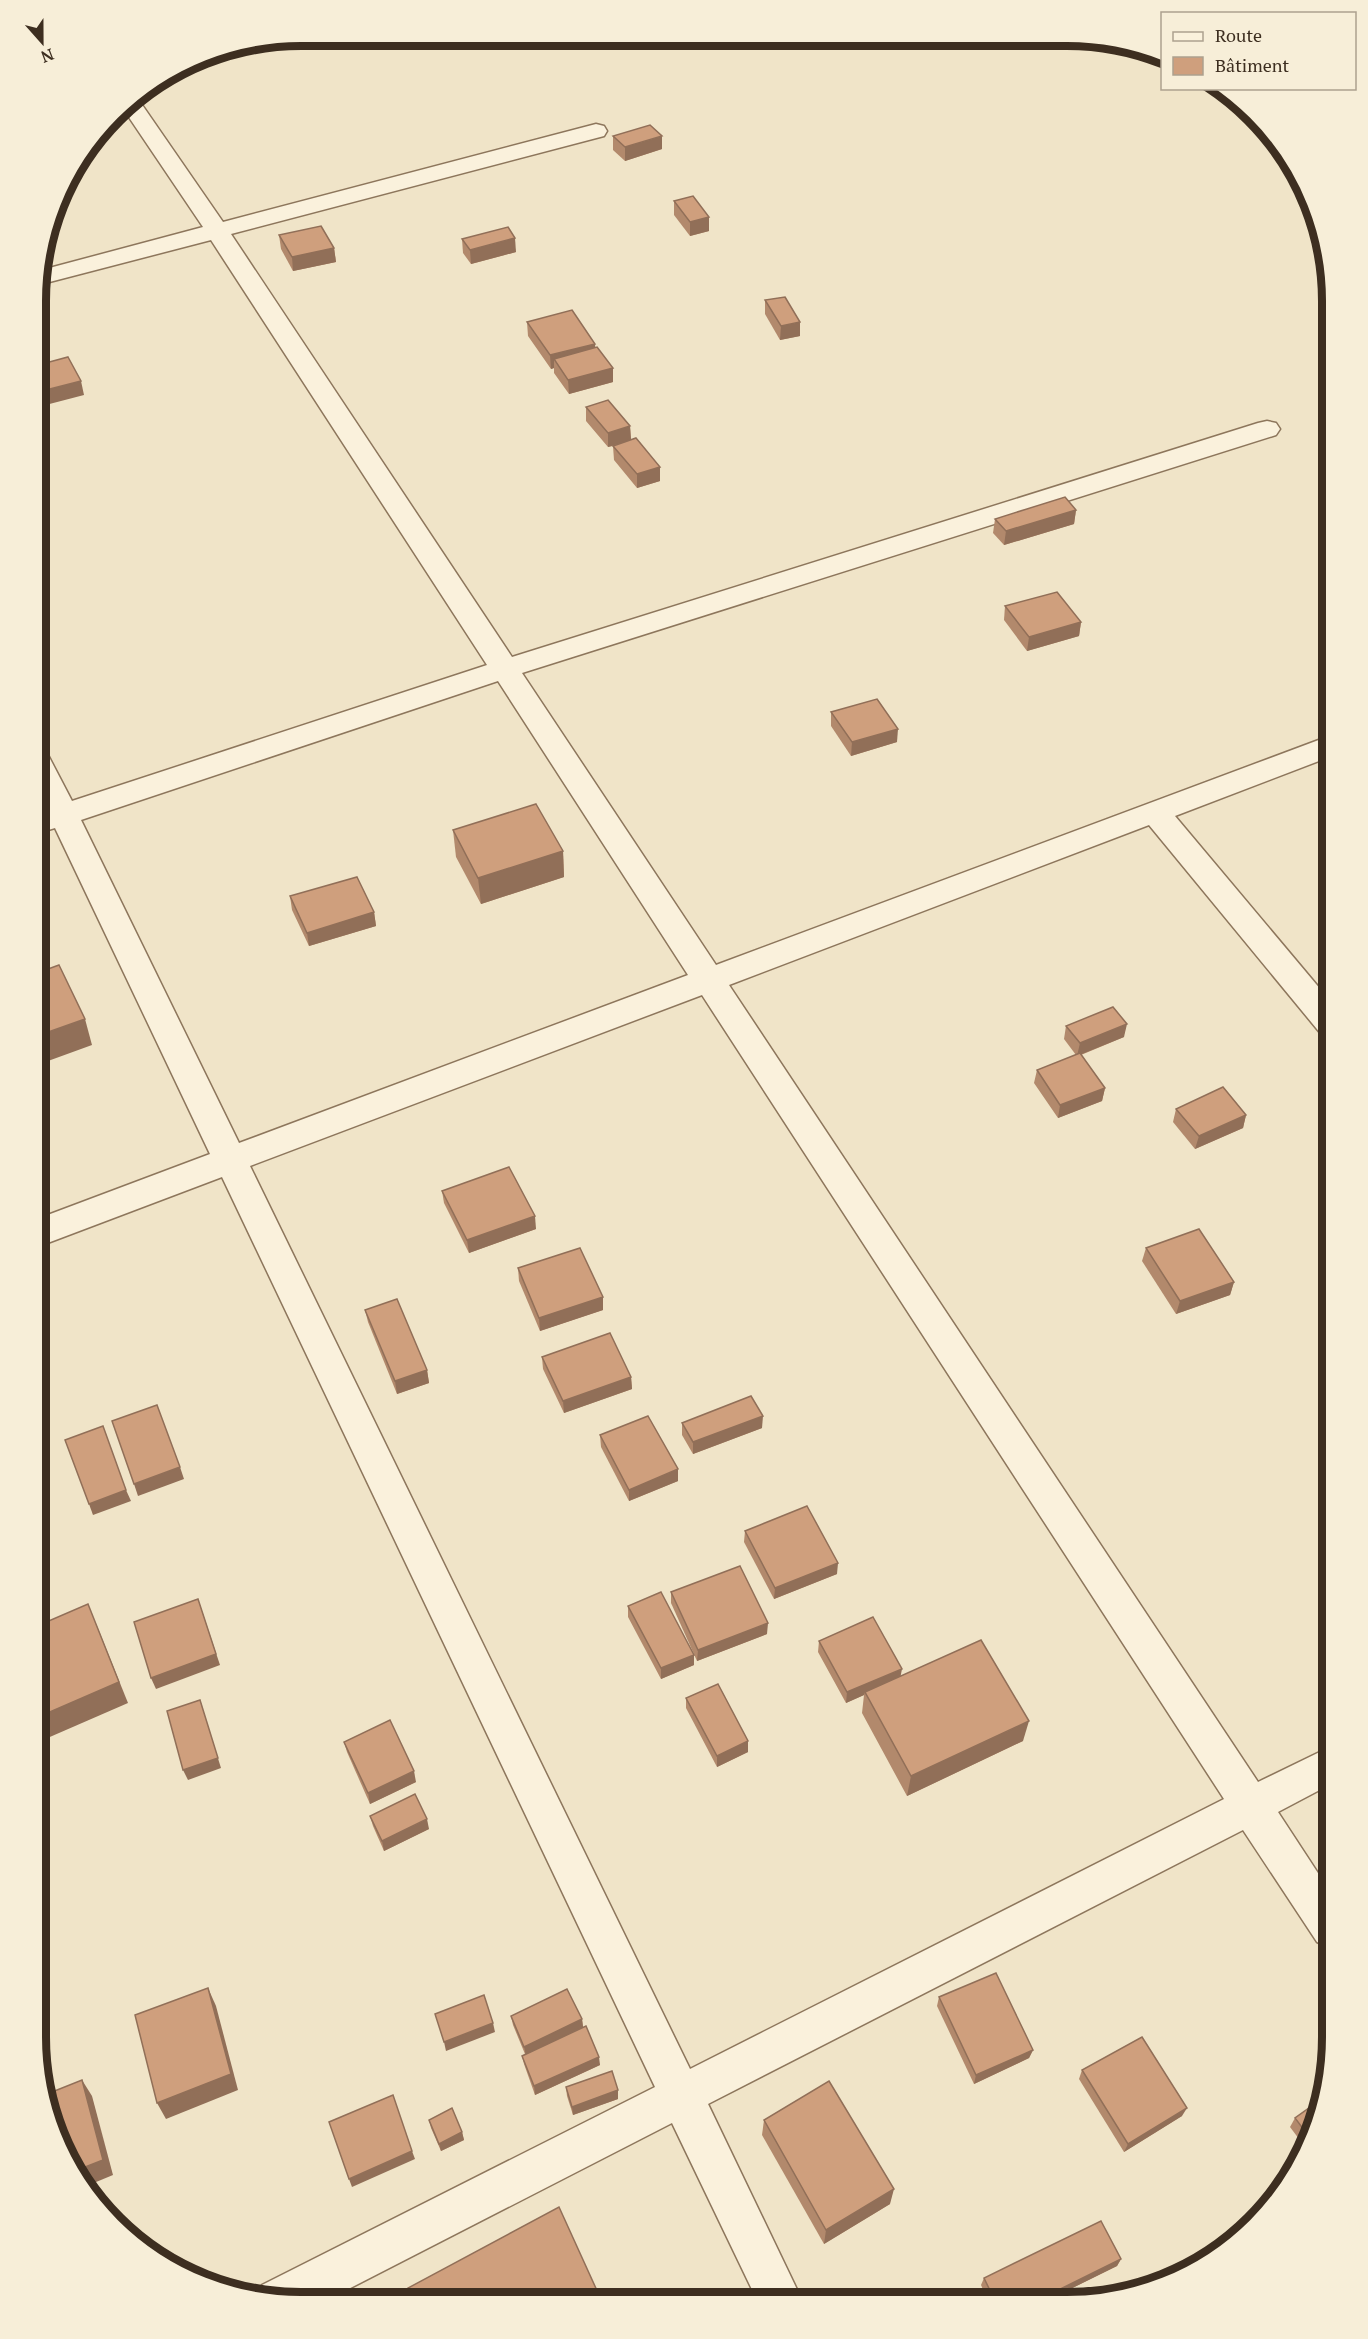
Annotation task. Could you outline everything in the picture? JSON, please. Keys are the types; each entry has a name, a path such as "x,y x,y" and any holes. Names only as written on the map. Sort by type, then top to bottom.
{"street":[{"path":"134,109 217,231 1322,1914"},
{"path":"48,275 596,130"},
{"path":"50,819 505,669 1267,429"},
{"path":"46,1230 1322,749"},
{"path":"46,800 50,819 230,1161 776,2292"},
{"path":"1155,812 1322,1013"},
{"path":"296,2292 1322,1769"}],"building":[{"path":"650,125 662,136 625,147 613,136"},
{"path":"693,196 709,217 690,222 674,201"},
{"path":"321,226 334,248 292,257 279,235"},
{"path":"508,227 515,238 470,250 462,239"},
{"path":"785,297 800,322 781,326 765,300"},
{"path":"572,310 595,344 550,355 527,322"},
{"path":"597,347 613,368 568,380 554,359"},
{"path":"68,357 81,381 46,390 46,363"},
{"path":"608,400 630,426 608,433 586,407"},
{"path":"636,438 660,467 637,474 613,446"},
{"path":"1065,497 1076,510 1006,531 995,519"},
{"path":"1057,592 1081,622 1029,637 1005,606"},
{"path":"877,699 898,729 852,742 831,712"},
{"path":"536,804 563,851 478,878 453,830"},
{"path":"357,877 374,912 307,933 290,896"},
{"path":"59,965 85,1019 46,1033 46,970"},
{"path":"1113,1007 1127,1024 1080,1043 1066,1026"},
{"path":"1080,1053 1105,1088 1060,1105 1037,1070"},
{"path":"1223,1087 1246,1115 1199,1136 1176,1109"},
{"path":"509,1167 535,1216 467,1240 442,1191"},
{"path":"1199,1229 1234,1282 1180,1301 1146,1248"},
{"path":"580,1248 603,1297 539,1318 518,1268"},
{"path":"397,1299 427,1370 395,1381 365,1310"},
{"path":"610,1333 631,1377 563,1401 542,1357"},
{"path":"751,1396 763,1416 693,1442 682,1423"},
{"path":"157,1405 180,1467 134,1484 112,1421"},
{"path":"648,1416 678,1469 629,1490 600,1435"},
{"path":"103,1426 126,1490 89,1504 65,1440"},
{"path":"807,1506 838,1563 775,1588 745,1531"},
{"path":"740,1566 768,1623 698,1650 671,1592"},
{"path":"661,1592 694,1655 661,1668 628,1606"},
{"path":"198,1599 216,1654 151,1678 134,1622"},
{"path":"88,1604 119,1682 46,1714 46,1622"},
{"path":"873,1617 902,1669 847,1692 819,1641"},
{"path":"981,1640 1029,1721 911,1776 865,1692"},
{"path":"718,1684 748,1741 717,1756 686,1698"},
{"path":"200,1700 218,1758 183,1770 167,1711"},
{"path":"390,1720 414,1771 368,1793 344,1742"},
{"path":"415,1794 427,1819 382,1841 370,1816"},
{"path":"996,1973 1033,2050 976,2075 939,1997"},
{"path":"208,1988 231,2074 157,2103 135,2015"},
{"path":"567,1989 582,2019 524,2047 511,2016"},
{"path":"484,1995 493,2023 444,2042 435,2014"},
{"path":"586,2026 599,2057 534,2086 522,2056"},
{"path":"1142,2037 1187,2108 1128,2144 1082,2070"},
{"path":"612,2071 618,2090 572,2107 566,2087"},
{"path":"82,2080 103,2160 83,2168 66,2135 52,2092"},
{"path":"829,2081 894,2189 826,2230 764,2120"},
{"path":"393,2095 412,2151 349,2179 329,2122"},
{"path":"1312,2106 1304,2130 1295,2118"},
{"path":"452,2108 462,2132 439,2144 429,2120"},
{"path":"559,2207 598,2292 410,2292 408,2288"},
{"path":"1101,2221 1121,2259 1054,2292 991,2292 984,2278"}]}
